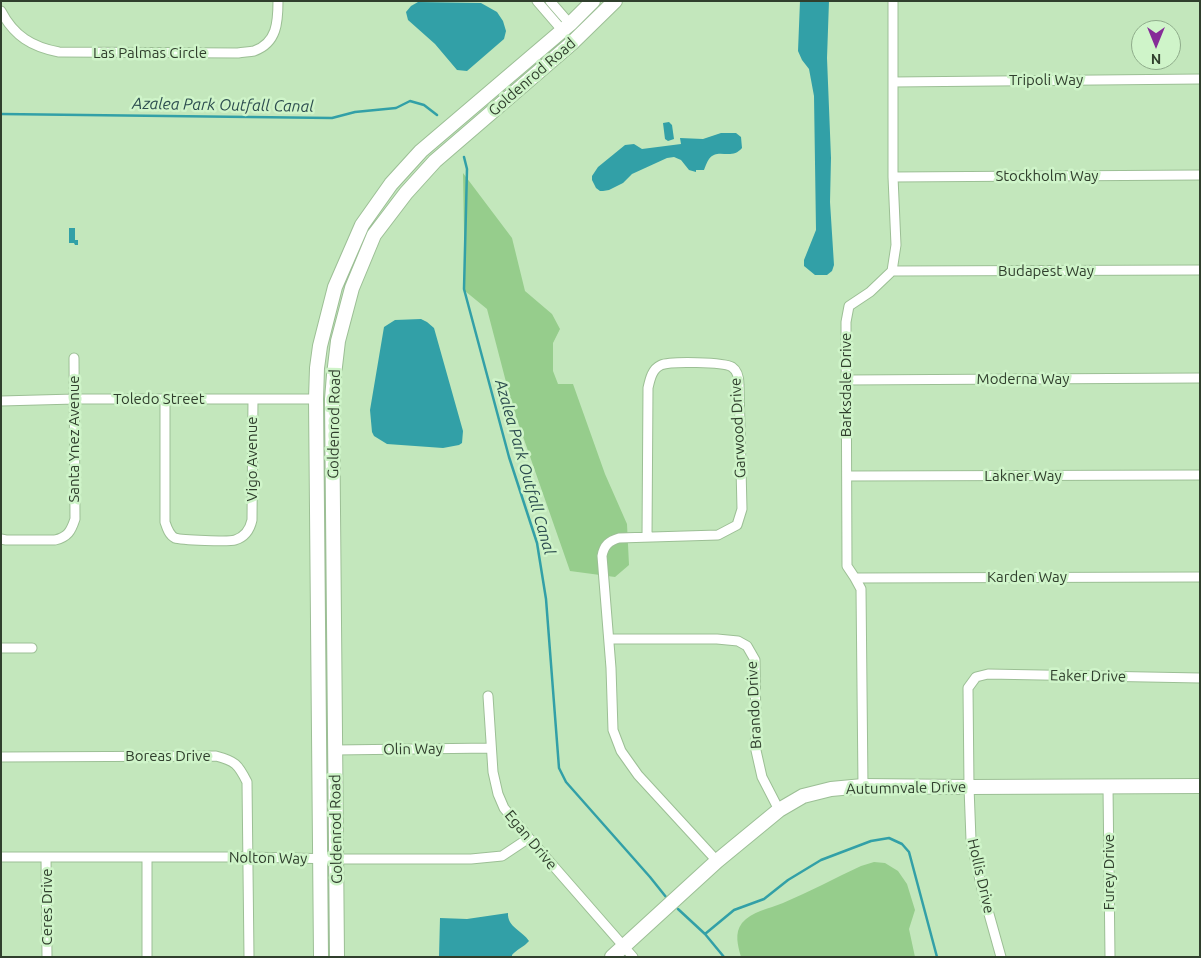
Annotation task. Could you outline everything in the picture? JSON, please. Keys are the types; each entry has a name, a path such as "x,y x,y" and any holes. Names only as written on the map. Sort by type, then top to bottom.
{"main road":[{"name":"Goldenrod Road","path":"321,957 316,399 320,346 335,287 362,225 391,184 420,151 594,1"},
{"path":"572,44 594,1"},
{"name":"Goldenrod Road","path":"337,957 332,409 338,341 352,288 374,235 406,193 436,161 544,66 572,44 615,1"},
{"path":"544,66 548,57 564,42 566,27"},
{"path":"368,249 364,244 367,232 374,220 379,201"},
{"path":"317,569 323,578 324,608 334,622"},
{"name":"Autumnvale Drive","path":"612,957 629,952 717,861 779,810 804,796 831,789 863,786 1200,786"}],"street":[{"name":"Las Palmas Circle","path":"1,11 4,24 15,32 32,44 59,52 238,53 254,51 269,42 277,28 278,1"},
{"path":"538,1 566,27"},
{"path":"550,1 566,27"},
{"path":"892,272 896,245 893,177 893,1"},
{"name":"Tripoli Way","path":"893,82 1200,79"},
{"name":"Stockholm Way","path":"893,177 1200,175"},
{"name":"Budapest Way","path":"892,272 1200,270"},
{"name":"Barksdale Drive","path":"863,786 861,589 847,566 846,322 849,306 870,292 892,272"},
{"name":"Santa Ynez Avenue","path":"1,539 55,540 63,538 71,531 75,519 74,358"},
{"name":"Garwood Drive","path":"647,536 648,388 651,375 660,366 670,362 720,364 732,368 738,375 739,385 742,509 737,525 718,535 619,538 607,544 602,556 609,639 613,730 621,750 638,775 717,861"},
{"name":"Moderna Way","path":"846,380 1200,378"},
{"name":"Toledo Street","path":"1,401 75,399 316,399"},
{"name":"Vigo Avenue","path":"165,399 165,522 169,533 175,538 184,540 234,540 250,529 252,520 253,399"},
{"name":"Lakner Way","path":"846,476 1200,475"},
{"name":"Karden Way","path":"855,578 1200,577"},
{"name":"Brando Drive","path":"609,639 738,640 747,646 754,660 755,746 762,776 779,810"},
{"path":"1,648 32,648"},
{"name":"Eaker Drive","path":"976,677 988,674 1200,678"},
{"name":"Hollis Drive","path":"976,677 968,688 971,840 982,889 1001,957"},
{"name":"Egan Drive","path":"488,696 493,772 498,794 504,808 528,838 629,952"},
{"name":"Olin Way","path":"335,750 491,748"},
{"name":"Boreas Drive","path":"1,757 216,756 230,760 240,768 247,782 248,957"},
{"name":"Furey Drive","path":"1108,787 1110,957"},
{"name":"Nolton Way","path":"1,857 470,859 502,856 528,838"},
{"name":"Ceres Drive","path":"46,857 47,957"},
{"path":"147,857 147,957"}],"green space":[{"path":"463,173 512,238 525,291 552,314 560,329 553,343 553,371 558,384 573,384 605,474 627,524 629,565 615,577 570,571 512,405 487,309 465,291"},
{"path":"874,862 885,863 898,871 907,884 915,910 909,929 915,957 741,957 737,940 738,931 746,919 793,899 861,866"}],"water":[{"path":"800,1 829,1 827,58 831,158 830,202 834,265 832,271 827,275 815,275 804,266 804,260 816,230 814,96 809,69 798,51"},
{"path":"418,2 481,3 497,12 503,21 506,31 504,39 467,71 457,70 435,44 408,20 406,12"},
{"path":"669,122 672,125 674,139 668,141 665,139 663,123"},
{"path":"721,133 736,133 741,137 742,148 733,154 716,154 708,160 704,170 696,170 696,172 689,170 681,160 674,157 667,158 632,174 623,183 609,190 600,191 592,180 592,176 598,167 625,145 634,144 642,149 681,144 680,138 703,139"},
{"path":"69,228 75,228 75,240 78,240 78,245 69,243"},
{"path":"421,319 434,328 463,431 462,443 459,445 443,448 387,444 374,436 372,432 370,410 384,327 395,320"},
{"path":"508,913 510,922 529,941 514,953 512,957 439,957 440,918 467,919"}],"waterway":[{"name":"Azalea Park Outfall Canal","path":"1,114 332,118 355,112 396,108 410,101 424,105 437,115"},
{"name":"Azalea Park Outfall Canal","path":"464,157 467,169 464,289 509,457 537,543 546,599 559,768 566,782 666,897"},
{"path":"705,934 734,910 764,899 788,880 821,860 871,841 889,838 902,844 909,852 937,957"},
{"name":"Azalea Park Outfall Canal","path":"678,909 705,934 724,957"}]}
